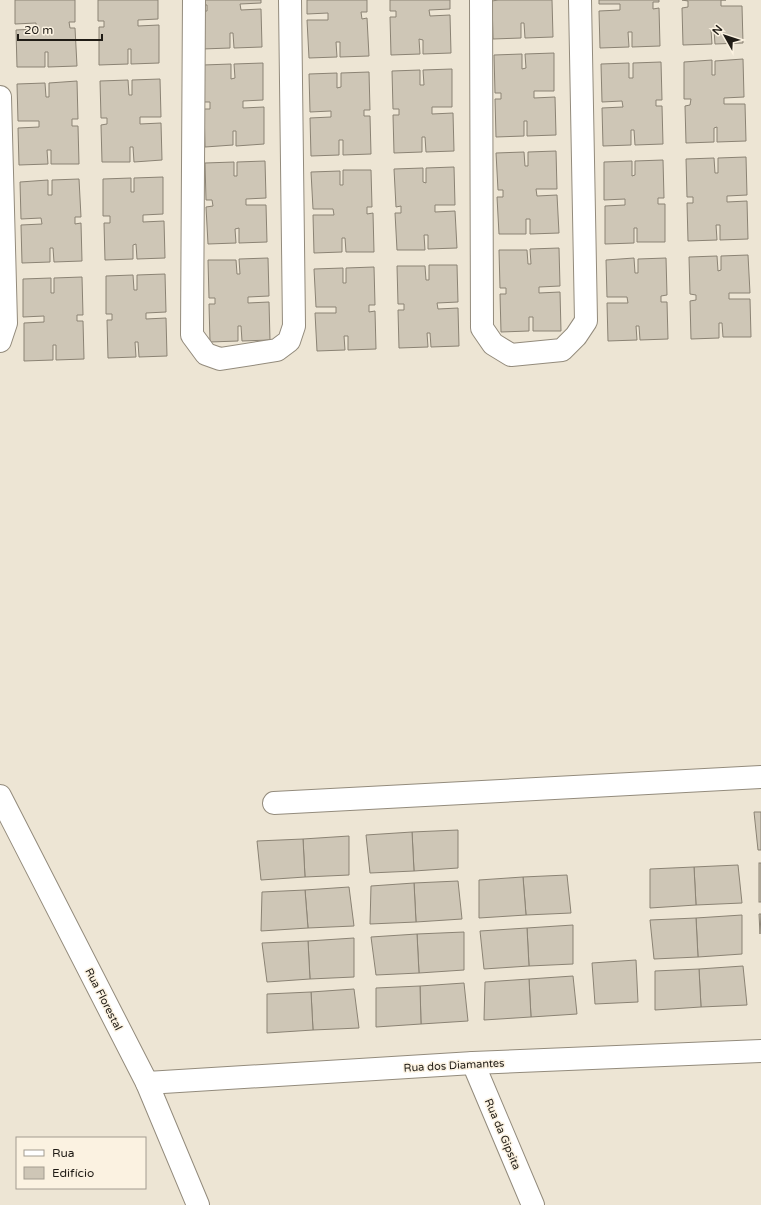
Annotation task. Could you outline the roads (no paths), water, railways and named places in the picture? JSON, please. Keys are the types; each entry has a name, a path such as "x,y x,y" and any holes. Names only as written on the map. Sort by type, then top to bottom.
{"street":[{"path":"194,0 192,335 206,354 220,360 277,350 289,341 294,326 290,0"},
{"path":"481,0 482,328 493,344 511,355 562,350 576,336 586,321 580,0"},
{"path":"0,97 6,323 0,341"},
{"path":"274,804 761,777"},
{"name":"Rua Florestal","path":"0,796 147,1083 198,1205"},
{"name":"Rua dos Diamantes","path":"147,1083 474,1063 761,1051"},
{"name":"Rua da Gipsita","path":"474,1063 533,1205"}]}
